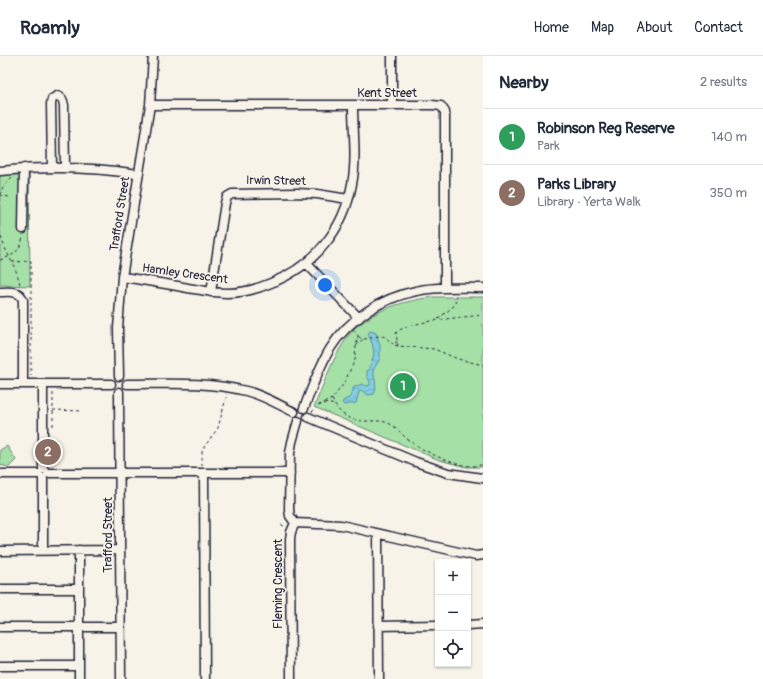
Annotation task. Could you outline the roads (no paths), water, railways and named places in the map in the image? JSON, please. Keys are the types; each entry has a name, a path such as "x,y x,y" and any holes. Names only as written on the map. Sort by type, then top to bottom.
{"street":[{"name":"Trafford Street","path":"119,376 118,328 122,277 150,105 153,56"},
{"path":"392,56 392,106"},
{"path":"52,168 52,99 57,96 63,100 64,104 65,168"},
{"name":"Kent Street","path":"150,105 441,106 445,112 445,288"},
{"name":"Hamley Crescent","path":"122,277 211,292 227,293 244,292 263,286 293,273 319,252 330,238 346,210 352,184 354,165 353,106"},
{"path":"0,171 24,172 52,168 65,168 111,170 138,174"},
{"path":"23,228 20,218 24,172"},
{"name":"Irwin Street","path":"211,292 227,197 232,194 297,193 317,194 348,199"},
{"path":"306,263 359,318"},
{"path":"304,408 328,353 349,325 359,318 383,302 401,294 417,290 483,288"},
{"path":"0,292 17,292 22,296 24,306 23,384"},
{"path":"119,376 124,377 127,384 124,391 119,392 112,389 111,384 114,378 119,376"},
{"path":"127,384 200,383 248,392 294,412"},
{"path":"0,384 111,384"},
{"path":"43,384 43,550"},
{"name":"Trafford Street","path":"119,392 121,679"},
{"path":"294,412 300,407 304,408 308,410 310,415 416,462 448,473 483,479"},
{"path":"294,412 294,416 298,421 305,421 310,415"},
{"name":"Fleming Crescent","path":"291,679 290,539 292,524 290,516 290,473 292,442 298,421"},
{"path":"203,473 205,679"},
{"path":"0,474 290,473"},
{"path":"292,524 341,525 476,556 483,555"},
{"path":"378,534 379,679"},
{"path":"79,550 79,679"},
{"path":"0,551 120,550"},
{"path":"0,589 79,589"},
{"path":"471,624 483,624"},
{"path":"378,626 435,625"},
{"path":"0,627 120,627"},
{"path":"0,666 79,666"}],"water":[{"path":"370,331 376,333 380,345 380,359 373,370 376,385 374,394 368,395 362,391 359,392 356,403 344,405 342,403 343,401 350,397 354,387 362,384 366,386 370,385 367,372 373,358 374,351 368,334"}],"place":[{"name":"Robinson Reg Reserve","path":"403,386"},
{"name":"Parks Library","path":"48,452"}]}
